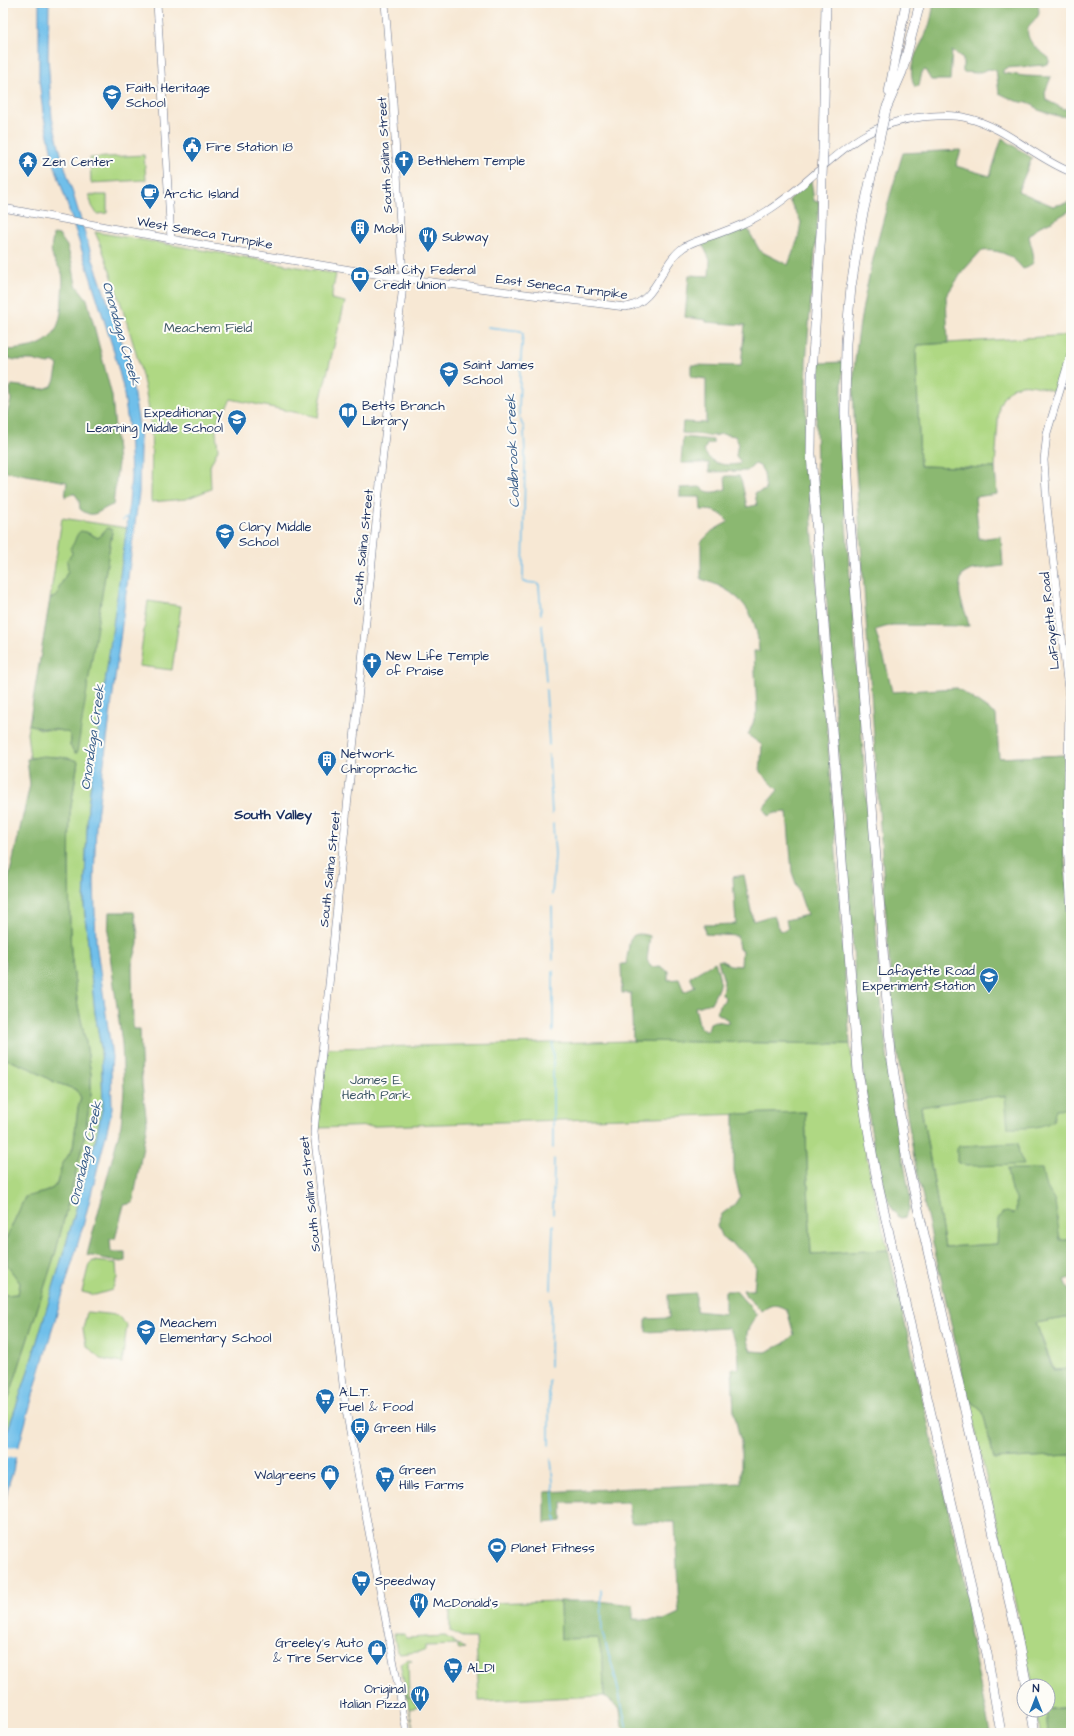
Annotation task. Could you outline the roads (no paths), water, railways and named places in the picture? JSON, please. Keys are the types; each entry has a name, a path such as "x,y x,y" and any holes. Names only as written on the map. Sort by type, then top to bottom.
{"highway":[{"path":"826,3 821,232 812,373 812,454 858,1071 875,1170 987,1654 1001,1733"},
{"path":"906,3 886,109 862,218 851,287 846,343 844,413 850,520 891,1054 907,1161 1012,1610 1025,1678"},
{"path":"886,109 902,72 920,3"},
{"path":"1032,1718 1035,1733"}],"main road":[{"path":"156,3 171,238"},
{"name":"South Salina Street","path":"385,3 393,103 402,278 314,1132 346,1410 407,1733"},
{"name":"East Seneca Turnpike","path":"402,278 622,307 632,307 643,301 651,292 670,260 685,247 745,223 766,212 785,200 849,144 873,130 905,119 928,116 956,116 983,123 1071,172"},
{"name":"West Seneca Turnpike","path":"3,208 240,252 402,278"},
{"name":"LaFayette Road","path":"1071,354 1047,433 1044,460 1069,698 1067,842 1071,914"}],"water":[{"path":"39,3 49,3 48,57 52,118 61,154 93,260 128,360 139,425 139,493 96,824 94,881 96,942 112,1057 112,1108 83,1226 38,1377 3,1510 3,1444 26,1378 64,1251 95,1142 103,1105 101,1048 95,1013 84,905 88,805 128,518 131,475 129,430 123,387 113,348 54,163 43,113 39,79"}],"waterway":[{"name":"Coldbrook Creek","path":"488,327 521,331 523,333 520,368 519,417 524,428 525,458 523,582 536,583 539,585 541,614"},
{"path":"123,520 128,516"},
{"name":"Coldbrook Creek","path":"542,625 546,681"},
{"name":"Coldbrook Creek","path":"546,690 549,745"},
{"name":"Coldbrook Creek","path":"549,755 552,814"},
{"name":"Coldbrook Creek","path":"552,895 555,855 553,824"},
{"name":"Coldbrook Creek","path":"552,907 553,959"},
{"name":"Coldbrook Creek","path":"553,971 553,1032"},
{"name":"Coldbrook Creek","path":"553,1043 553,1148"},
{"name":"Coldbrook Creek","path":"553,1214 554,1159"},
{"name":"Coldbrook Creek","path":"551,1290 553,1225"},
{"name":"Coldbrook Creek","path":"550,1366 551,1299"},
{"name":"Coldbrook Creek","path":"549,1380 549,1445"},
{"name":"Coldbrook Creek","path":"551,1458 556,1522"},
{"name":"Coldbrook Creek","path":"601,1589 602,1632 614,1672 628,1733"}],"place":[{"name":"Faith Heritage School","path":"112,111"},
{"name":"Fire Station 18","path":"192,163"},
{"name":"Bethlehem Temple","path":"404,177"},
{"name":"Zen Center","path":"28,178"},
{"name":"Arctic Island","path":"150,210"},
{"name":"Mobil","path":"360,245"},
{"name":"Subway","path":"428,253"},
{"name":"Salt City Federal Credit Union","path":"360,293"},
{"name":"Saint James School","path":"449,388"},
{"name":"Betts Branch Library","path":"348,429"},
{"name":"Expeditionary Learning Middle School","path":"237,436"},
{"name":"Clary Middle School","path":"225,550"},
{"name":"New Life Temple of Praise","path":"372,679"},
{"name":"Network Chiropractic","path":"327,777"},
{"name":"Lafayette Road Experiment Station","path":"989,994"},
{"name":"Meachem Elementary School","path":"146,1346"},
{"name":"A.L.T. Fuel & Food","path":"325,1415"},
{"name":"Green Hills","path":"360,1444"},
{"name":"Walgreens","path":"330,1491"},
{"name":"Green Hills Farms","path":"385,1493"},
{"name":"Planet Fitness","path":"497,1564"},
{"name":"Speedway","path":"361,1597"},
{"name":"McDonald's","path":"419,1619"},
{"name":"Greeley's Auto & Tire Service","path":"377,1666"},
{"name":"ALDI","path":"453,1684"},
{"name":"Original Italian Pizza","path":"420,1712"}],"district":[{"name":"South Valley","path":"273,814"}],"park label":[{"name":"Meachem Field","path":"208,327"},
{"name":"James E. Heath Park","path":"376,1086"}],"water label":[{"name":"Onondaga Creek","path":"122,333"},
{"name":"Onondaga Creek","path":"92,737"},
{"name":"Onondaga Creek","path":"85,1153"}]}
